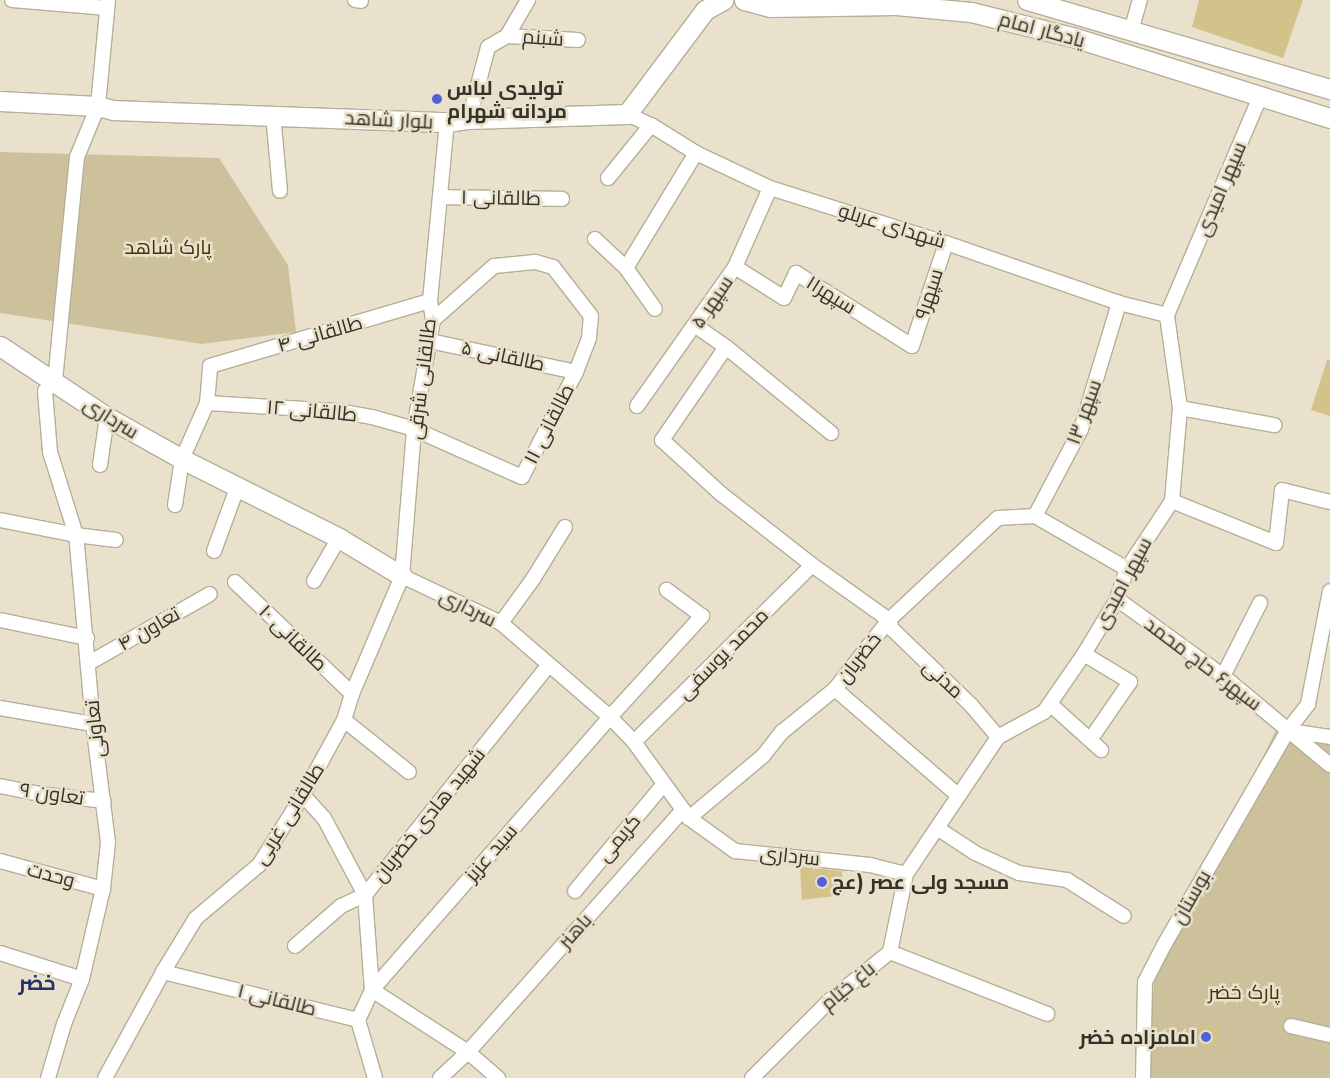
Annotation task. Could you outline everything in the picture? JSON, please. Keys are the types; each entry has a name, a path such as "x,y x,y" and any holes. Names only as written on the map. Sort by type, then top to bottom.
{"main road":[{"path":"627,114 705,10 723,0"},
{"name":"یادگار امام","path":"744,0 770,7 896,5 971,12 1076,38 1260,98 1330,118"},
{"name":"یادگار امام","path":"1027,0 1330,89"},
{"name":"بلوار شاهد","path":"0,101 98,106 113,110 273,114 447,122 469,119 627,114"},
{"name":"سرداری","path":"0,346 55,381 107,418 237,488 339,538 402,576"}],"street":[{"path":"12,0 108,4"},
{"path":"469,119 488,47 507,36 528,0"},
{"path":"1131,30 1140,0"},
{"name":"تعاونی","path":"48,1078 64,1024 82,980 103,889 108,842 93,724 87,638 76,535 50,452 45,391 55,381 77,157 98,106 108,4"},
{"name":"شبنم","path":"507,36 578,40"},
{"name":"سپهر امیدی","path":"906,874 998,737 1044,712 1050,704 1084,654 1117,599 1127,569 1172,500 1180,408 1167,314 1260,98"},
{"path":"273,114 280,191"},
{"name":"شهدای عربلو","path":"627,114 651,125 696,153 770,188 946,243 1119,303 1167,314"},
{"name":"طالقانی شرقی","path":"402,576 414,429 433,320 430,301 447,122"},
{"path":"608,178 651,125"},
{"path":"626,268 696,153"},
{"name":"سپهر ۵","path":"638,406 736,267 770,188"},
{"name":"طالقانی ۱","path":"440,197 562,200"},
{"path":"595,239 626,268 655,309"},
{"name":"سپهر۹","path":"912,346 946,243"},
{"name":"طالقانی ۱۱","path":"433,320 494,266 534,262 552,267 591,316 589,338 576,372 522,477"},
{"name":"سپهر۱۱","path":"736,267 784,298 796,273 912,346"},
{"name":"طالقانی ۴","path":"207,403 210,366 430,301"},
{"name":"سپهر ۱۳","path":"1035,516 1081,429 1119,303"},
{"path":"696,326 726,347 831,433"},
{"name":"طالقانی ۵","path":"430,341 576,372"},
{"name":"مدنی","path":"726,347 662,440 720,493 812,565 889,620 892,629 971,705 998,737"},
{"path":"174,504 182,459 207,403"},
{"name":"طالقانی ۱۲","path":"207,403 338,411 372,416 414,429 522,477"},
{"path":"1180,408 1274,426"},
{"path":"100,464 107,418"},
{"path":"214,550 237,488"},
{"path":"1172,500 1276,543 1282,490 1330,502"},
{"path":"1035,516 1127,569"},
{"name":"خضریان","path":"686,814 763,756 782,732 835,689 889,620 998,518 1035,516"},
{"path":"0,520 76,535 116,540"},
{"path":"501,623 533,579 565,527"},
{"path":"314,581 339,538"},
{"name":"محمد یوسفی","path":"634,742 812,565"},
{"name":"سرداری","path":"402,576 501,623 548,666 610,717 634,742 663,785 686,814 735,851 870,865 906,874"},
{"name":"طالقانی غربی","path":"105,1078 163,972 196,918 259,865 303,795 344,720 352,694 402,576"},
{"name":"طالقانی ۱۰","path":"235,582 352,694"},
{"name":"سید عزیز","path":"372,990 610,717 702,616 667,590"},
{"name":"بوستان","path":"1142,1078 1145,982 1164,944 1288,730 1308,704 1330,591"},
{"name":"تعاون ۴","path":"89,663 210,594"},
{"name":"سپهر۶ حاج محمد","path":"1117,599 1223,676 1330,765"},
{"path":"1223,676 1260,603"},
{"path":"0,620 87,638"},
{"path":"1084,654 1130,682 1090,740"},
{"name":"شهید هادی خضریان","path":"294,946 341,906 365,895 548,666"},
{"path":"835,689 958,795"},
{"path":"1050,704 1101,750"},
{"path":"0,708 93,724"},
{"path":"344,720 409,772"},
{"path":"1288,730 1330,737"},
{"name":"کریمی","path":"574,891 663,785"},
{"name":"تعاون ۹","path":"0,786 40,794 104,801"},
{"path":"303,795 324,818 365,895 372,990 358,1020 375,1078"},
{"name":"باهنر","path":"440,1078 468,1052 686,814"},
{"path":"937,828 975,853 1019,874 1067,880 1124,916"},
{"name":"وحدت","path":"0,861 103,889"},
{"name":"باغ خیّام","path":"752,1078 829,1001 890,952 906,874"},
{"path":"890,952 1047,1014"},
{"path":"0,953 82,980"},
{"name":"طالقانی ۱","path":"163,972 358,1020"},
{"path":"372,990 468,1052 498,1078"},
{"path":"1291,1026 1330,1035"}],"green space":[{"name":"پارک شاهد","path":"0,152 219,158 288,265 296,332 202,344 0,313"},
{"name":"پارک خضر","path":"1276,730 1330,742 1330,1078 1149,1078 1154,978"}],"building":[{"path":"1199,0 1303,0 1283,58 1192,27"},
{"path":"1327,360 1330,360 1330,416 1311,410"},
{"name":"مسجد ولی عصر (عج","path":"800,867 842,871 844,895 802,900"},
{"path":"1199,1024 1219,1026 1218,1047 1199,1045"}],"place":[{"name":"تولیدی لباس مردانه شهرام","path":"437,99"},
{"name":"مسجد ولی عصر (عج","path":"822,882"},
{"name":"امامزاده خضر","path":"1206,1037"}],"district":[{"name":"خضر","path":"37,983"}]}
